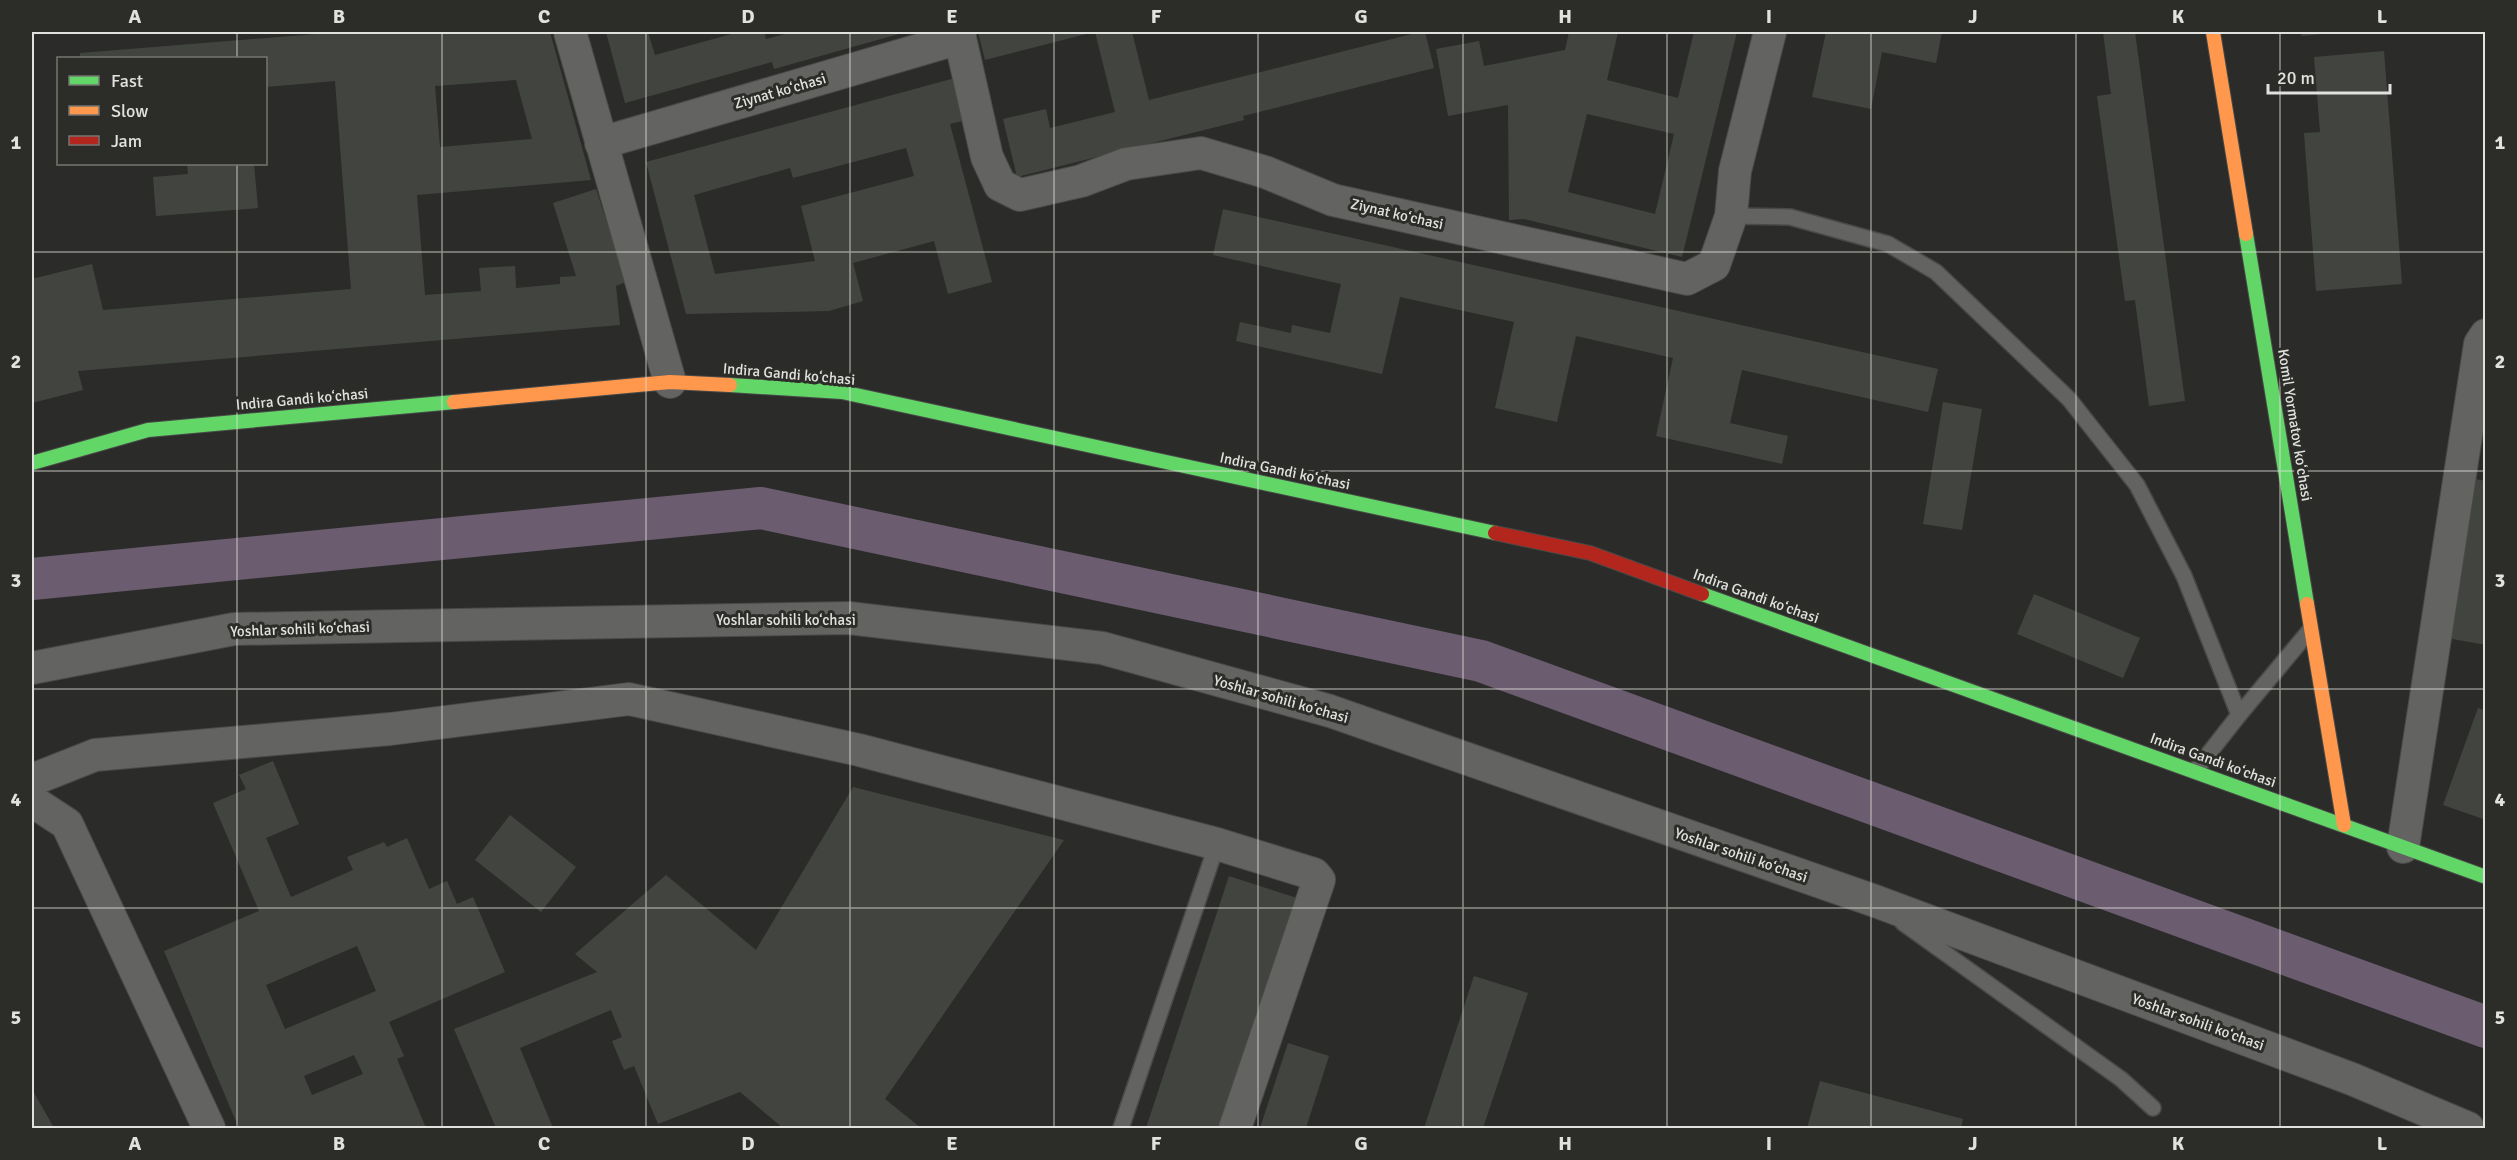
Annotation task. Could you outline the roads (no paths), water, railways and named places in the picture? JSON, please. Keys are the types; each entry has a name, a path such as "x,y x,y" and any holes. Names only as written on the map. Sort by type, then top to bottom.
{"street":[{"path":"570,32 670,382"},
{"name":"Ziynat koʻchasi","path":"601,143 959,35 987,157 1000,185 1020,195 1081,181 1126,164 1201,153 1265,172 1333,200 1687,279 1714,265 1731,216 1735,171 1770,32"},
{"name":"Komil Yormatov koʻchasi","path":"2213,32 2344,825"},
{"path":"2403,847 2480,344 2486,335"},
{"name":"Indira Gandi koʻchasi","path":"32,463 148,430 670,382 842,392 1590,554 2486,877"},
{"name":"Yoshlar sohili koʻchasi","path":"32,669 234,629 849,618 1102,648 1330,711 1875,901 2352,1079 2468,1128"},
{"path":"32,780 95,755 390,729 629,699 859,750 1217,844 1314,874 1319,880 1235,1128"},
{"path":"32,801 67,824 208,1128"}],"lane":[{"path":"1731,216 1790,217 1888,244 1936,272 2069,399 2137,485 2184,576 2239,715"},
{"path":"2194,771 2312,628"},
{"path":"1121,1128 1217,844"},
{"path":"1875,901 2121,1080 2153,1108"}],"waterway":[{"path":"32,579 761,508 1481,661 2486,1027"}]}
